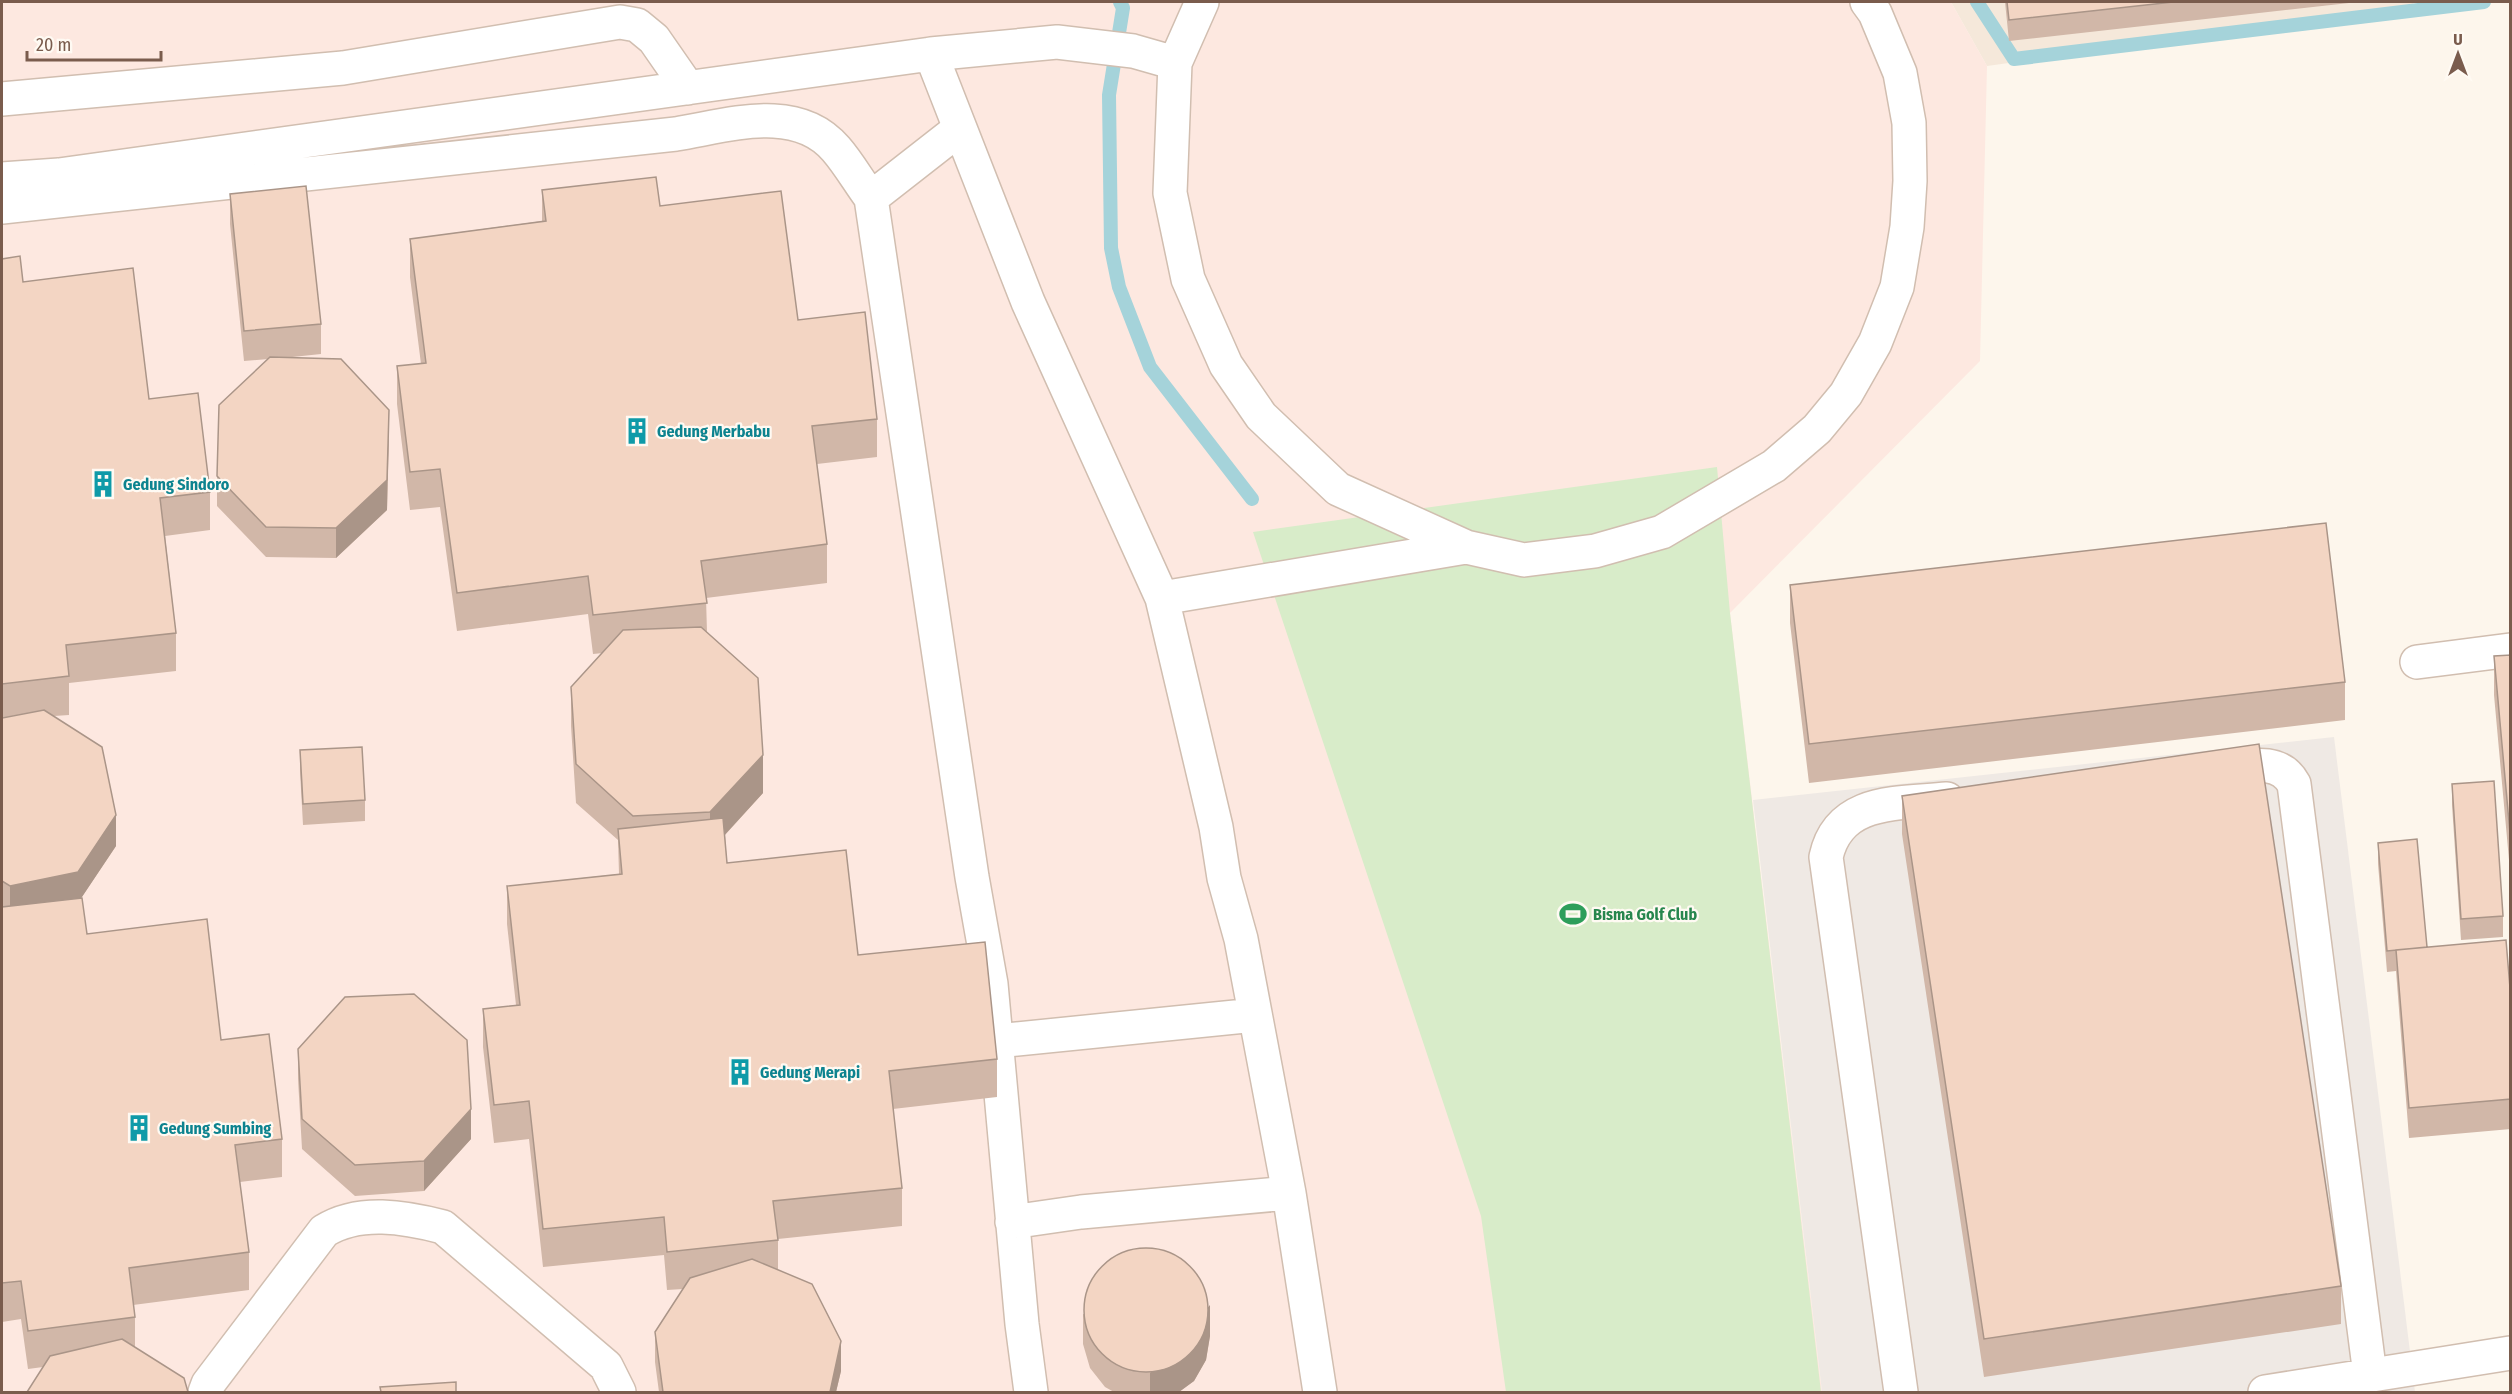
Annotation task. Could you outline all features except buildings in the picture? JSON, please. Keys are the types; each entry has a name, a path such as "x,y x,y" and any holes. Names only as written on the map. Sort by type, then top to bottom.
{"lane":[{"path":"1202,2 1175,63 1170,193 1188,279 1226,365 1261,416 1338,489 1466,547 1524,560 1595,551 1662,532 1774,466 1817,429 1846,394 1875,343 1898,287 1907,227 1910,181 1909,123 1900,74 1875,13 1867,2"},
{"path":"2,99 343,68 620,22 637,25 654,39 688,88"},
{"path":"2,179 59,175 1021,43 1056,42 1133,51 1175,63"},
{"path":"931,54 958,130 1028,302 1162,598 1216,827 1224,878 1241,939 1289,1193 1320,1392"},
{"path":"2,207 652,137 769,120 797,124 822,136 835,148 871,198 972,877 991,984 1012,1222 1031,1392"},
{"path":"871,198 958,130"},
{"path":"1162,598 1466,547"},
{"path":"2418,662 2511,650"},
{"path":"2192,772 2275,766 2289,774 2294,784 2370,1375"},
{"path":"1901,1392 1827,857 1830,840 1838,828 1860,812 1875,807 1980,796"},
{"path":"997,1041 1255,1015"},
{"path":"1012,1222 1081,1212 1289,1193"},
{"path":"205,1392 208,1384 324,1231 352,1220 387,1217 414,1219 443,1227 606,1366 619,1392"},
{"path":"2265,1392 2511,1353"}],"shaded area":[{"path":"2,2 1951,2 1987,66 1980,361 1730,613 1822,1392 2,1392"},
{"path":"1951,2 2413,2 2414,8 1987,66"},
{"path":"2334,737 2415,1392 1822,1392 1753,800"}],"green space":[{"name":"Bisma Golf Club","path":"1717,467 1730,613 1821,1392 1506,1392 1481,1216 1253,532"}],"waterway":[{"path":"1120,2 1123,8 1109,95 1111,248 1119,287 1150,367 1252,499"},
{"path":"1977,2 2014,59 2484,2"}],"place":[{"name":"Gedung Merbabu","path":"637,431"},
{"name":"Gedung Sindoro","path":"103,484"},
{"name":"Bisma Golf Club","path":"1573,914"},
{"name":"Gedung Merapi","path":"740,1072"},
{"name":"Gedung Sumbing","path":"139,1128"}]}
